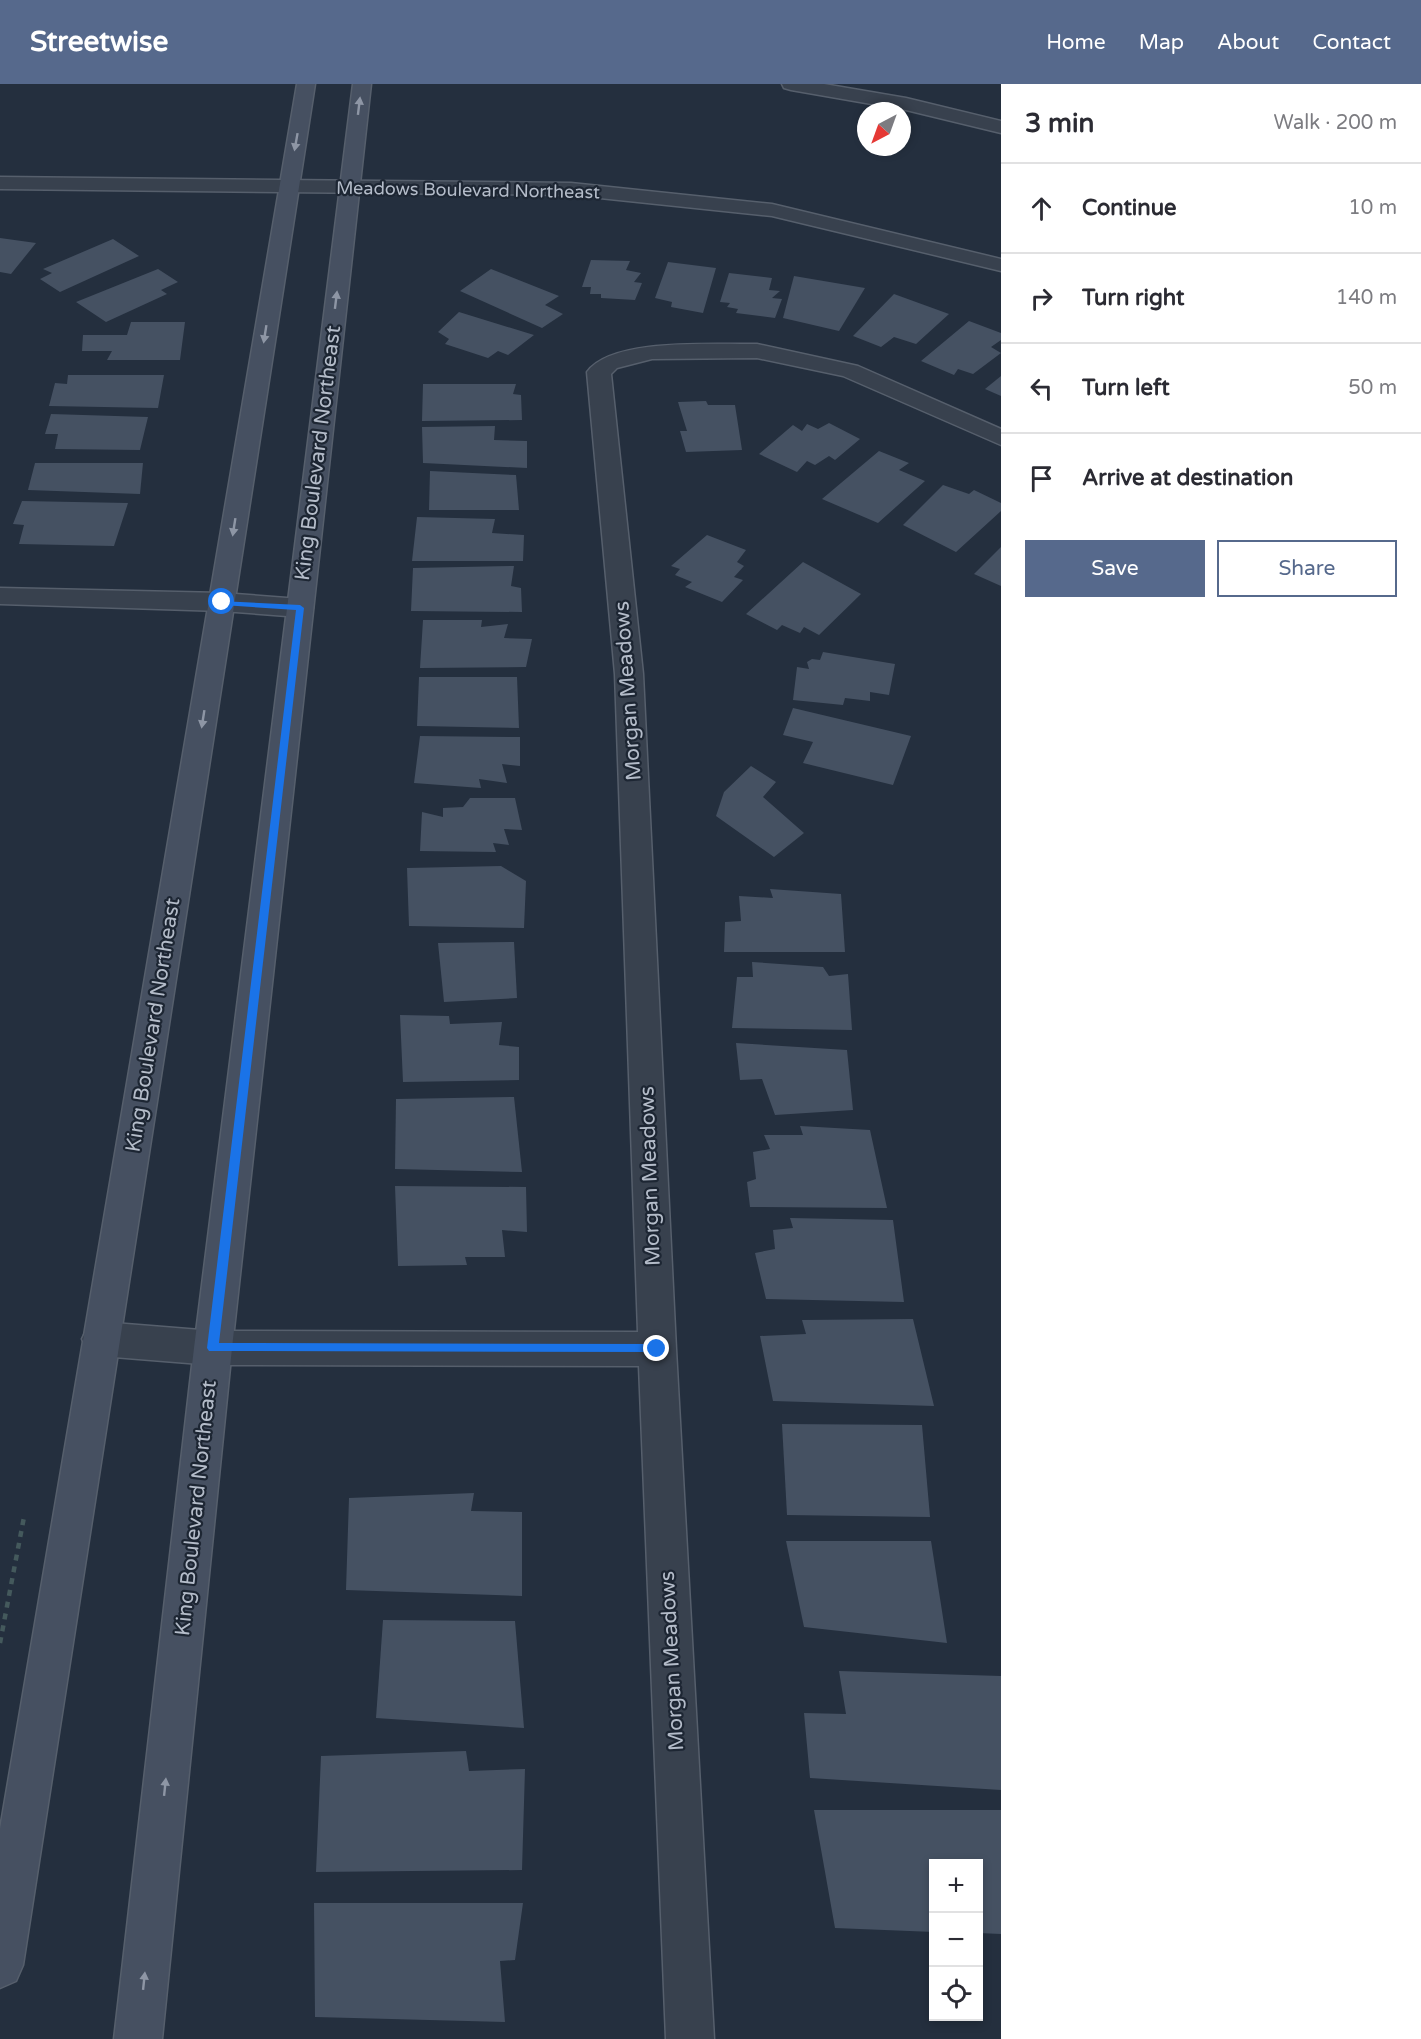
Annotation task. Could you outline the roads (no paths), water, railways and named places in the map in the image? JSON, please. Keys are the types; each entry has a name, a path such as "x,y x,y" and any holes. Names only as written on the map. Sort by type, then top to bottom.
{"street":[{"name":"King Boulevard Northeast","path":"0,1965 306,84"},
{"name":"King Boulevard Northeast","path":"138,2039 213,1348 362,84"},
{"path":"791,84 906,104 1001,127"},
{"name":"Meadows Boulevard Northeast","path":"0,183 571,189 772,210 1001,265"},
{"name":"Morgan Meadows","path":"690,2039 657,1349 629,674 599,372 609,363 652,352 757,351 850,371 1001,438"},
{"path":"0,596 222,602 300,608"},
{"path":"101,1339 213,1348 657,1349"}]}
